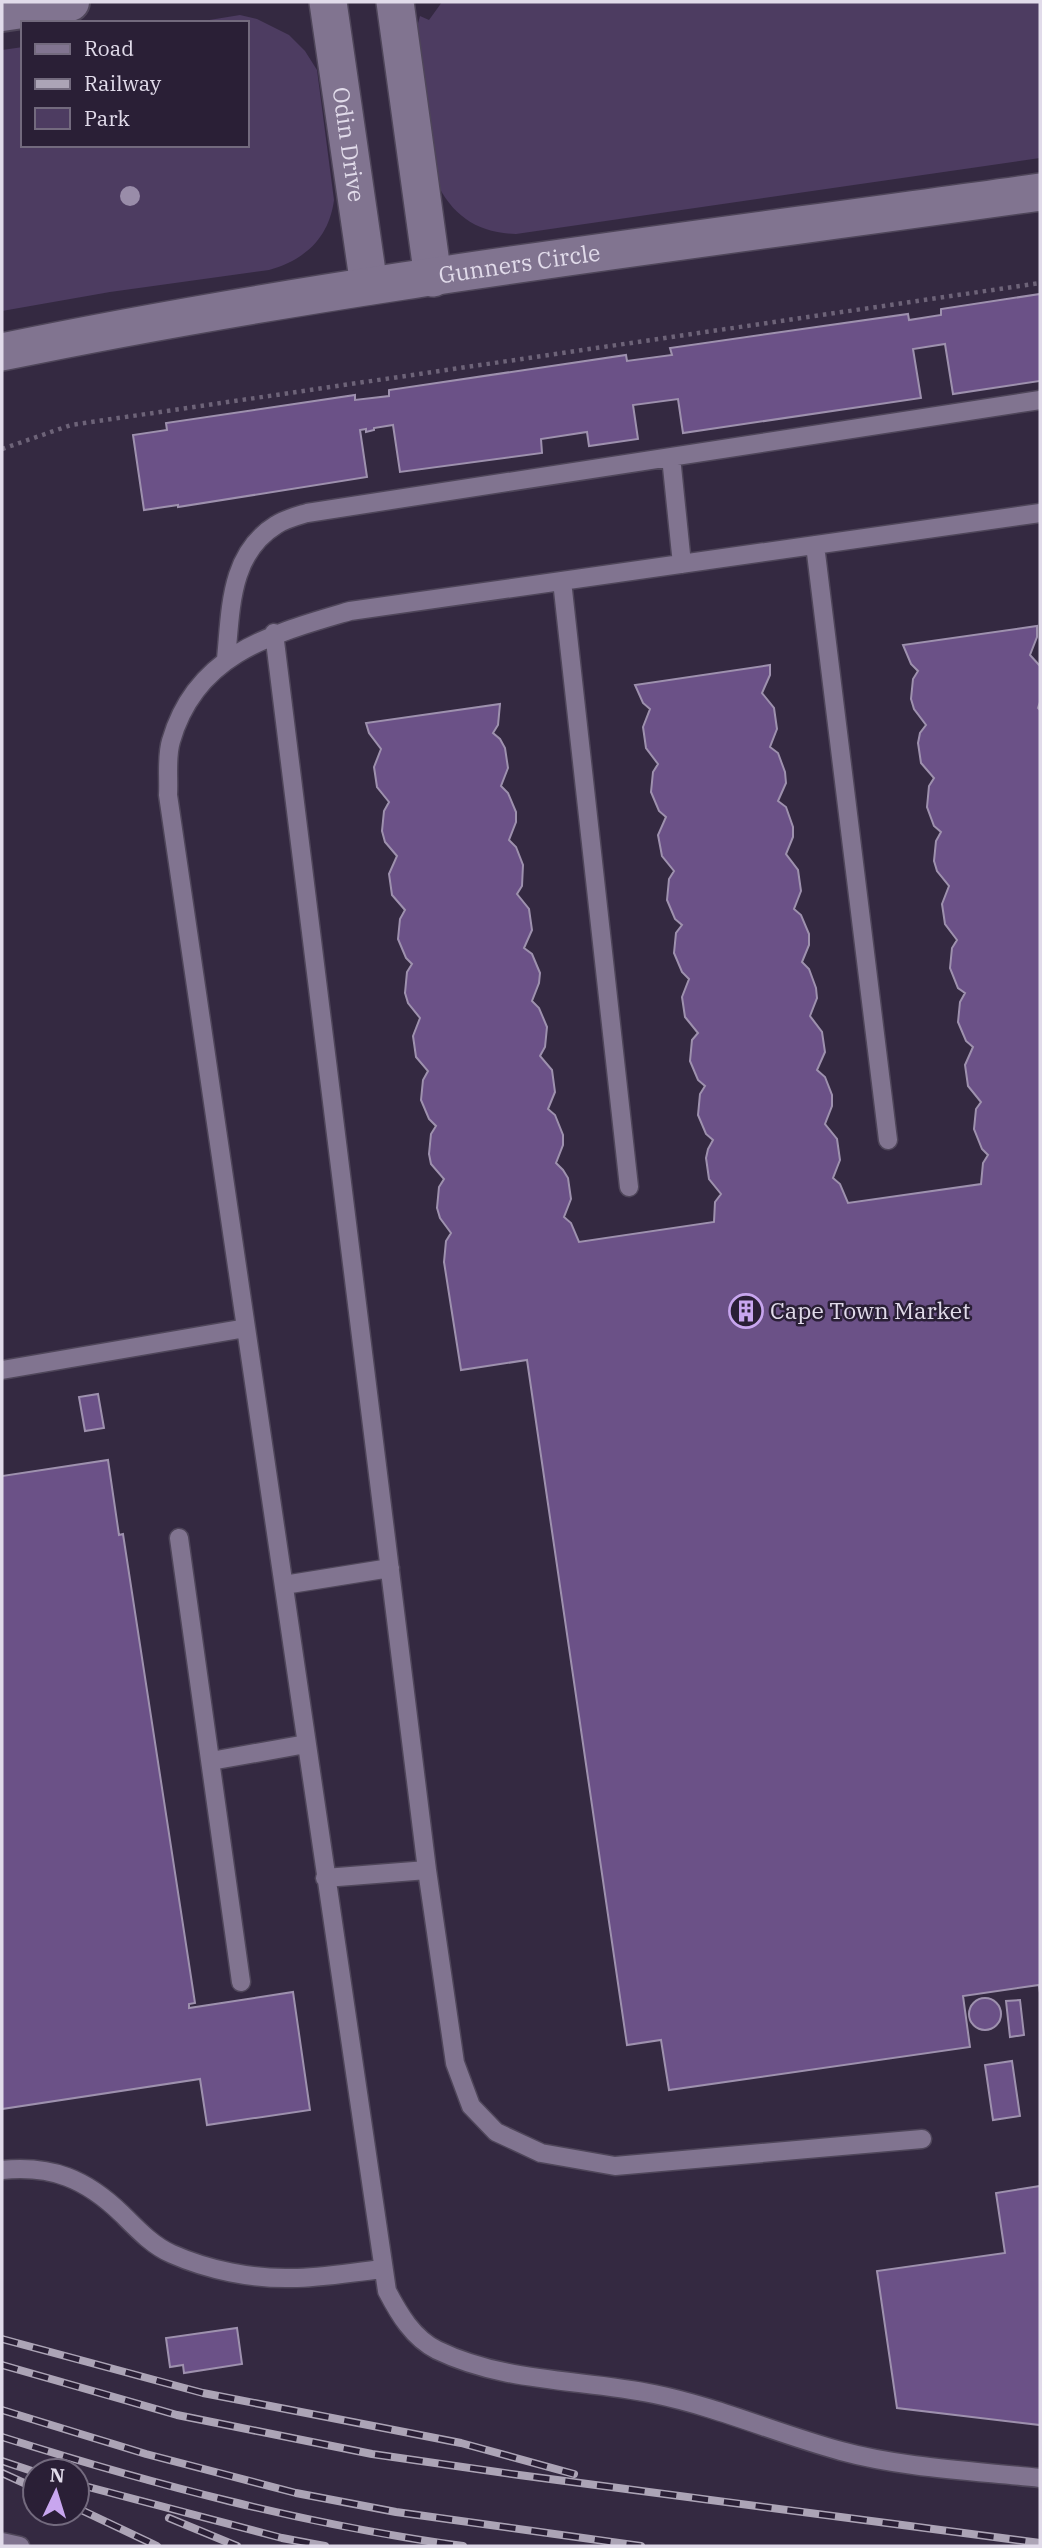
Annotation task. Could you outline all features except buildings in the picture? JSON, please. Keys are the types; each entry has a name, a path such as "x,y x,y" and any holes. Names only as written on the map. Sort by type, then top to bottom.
{"main road":[{"path":"2,12 70,2"}],"street":[{"name":"Odin Drive","path":"328,2 369,286"},
{"path":"395,2 433,278"},
{"name":"Gunners Circle","path":"2,352 114,329 369,286 1040,192"}],"lane":[{"path":"226,659 232,596 240,564 258,538 278,523 307,513 1040,400"},
{"path":"671,457 682,564"},
{"path":"1040,513 350,611 274,634 226,659 185,702 170,743 168,795 383,2269 387,2291 403,2322 433,2348 473,2366 524,2376 656,2394 843,2452 1040,2478"},
{"path":"816,545 888,1140"},
{"path":"562,581 629,1187"},
{"path":"274,634 427,1870 455,2063 471,2106 496,2132 541,2153 615,2166 922,2139"},
{"path":"2,1370 246,1328"},
{"path":"179,1538 242,1982"},
{"path":"284,1585 390,1568"},
{"path":"211,1761 306,1744"},
{"path":"325,1878 427,1870"},
{"path":"2,2169 23,2168 62,2173 89,2187 168,2253 200,2265 244,2274 292,2278 383,2269"},
{"path":"2,2542 20,2546"}],"path":[{"path":"2,449 71,425 1040,283"}],"green space":[{"path":"442,2 1040,2 1040,158 516,234 490,230 458,213 436,181 416,31 420,16 429,20"},
{"path":"240,15 257,19 289,35 305,51 317,70 334,200 327,226 321,236 313,246 294,260 269,270 110,292 2,311 2,50 21,47 21,147 248,147 248,21 203,21"}],"railway":[{"path":"2,2339 203,2393 461,2443 574,2474"},
{"path":"2,2365 177,2415 372,2454 1040,2543"},
{"path":"2,2410 146,2454 296,2493 396,2512 641,2546"},
{"path":"2,2437 172,2487 288,2515 463,2546"},
{"path":"2,2461 21,2467"},
{"path":"2,2473 21,2482"},
{"path":"91,2488 282,2538 325,2546"},
{"path":"91,2515 157,2546"},
{"path":"169,2518 237,2546"}],"place":[{"name":"Cape Town Market","path":"746,1311"}]}
